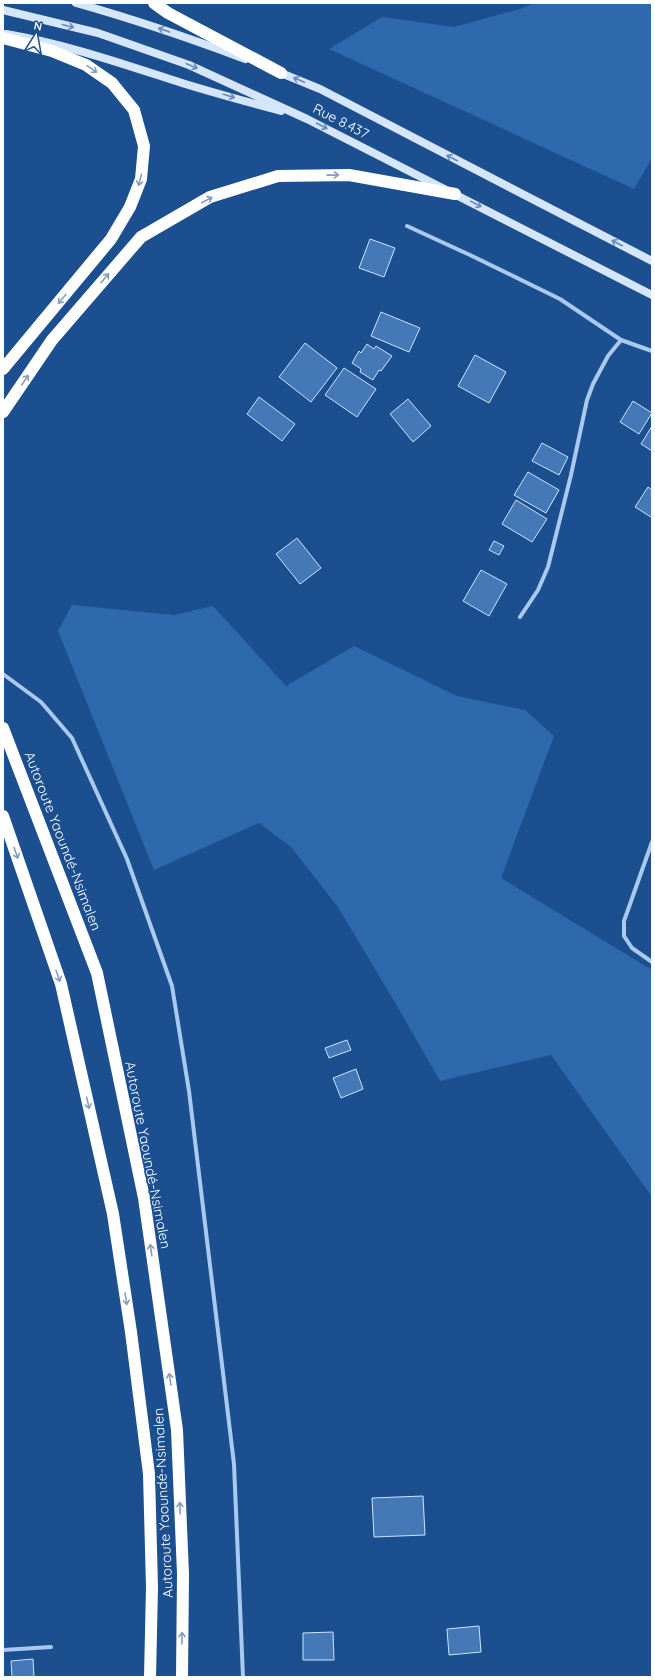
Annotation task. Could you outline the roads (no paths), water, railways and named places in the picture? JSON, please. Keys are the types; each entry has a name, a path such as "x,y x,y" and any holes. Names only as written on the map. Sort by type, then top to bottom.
{"highway":[{"path":"154,3 168,13 281,73"},
{"path":"3,38 52,51 86,65 112,83 134,110 144,146 141,179 130,207 111,239 3,369"},
{"path":"3,412 52,340 141,237 210,197 278,176 349,175 455,194"},
{"name":"Autoroute Yaoundé-Nsimalen","path":"4,727 97,974 144,1198 177,1430 183,1574 182,1677"},
{"name":"Autoroute Yaoundé-Nsimalen","path":"3,816 61,984 113,1214 131,1332 149,1474 152,1587 150,1677"}],"main road":[{"name":"Rue 8.437","path":"76,3 120,15 200,42 320,89 652,261"},
{"name":"Rue 8.437","path":"3,10 98,33 190,65 307,119 652,295"},
{"path":"3,33 34,38 105,57 183,83 307,119"}],"street":[{"path":"407,226 470,254 560,299 621,340 652,351"},
{"path":"520,617 538,590 548,567 589,395 608,356 621,340"},
{"path":"3,674 40,702 72,738 127,859 172,986 189,1091 234,1464 243,1677"},
{"path":"652,842 624,921 624,936 632,948 652,962"},
{"path":"3,1650 51,1647"}]}
